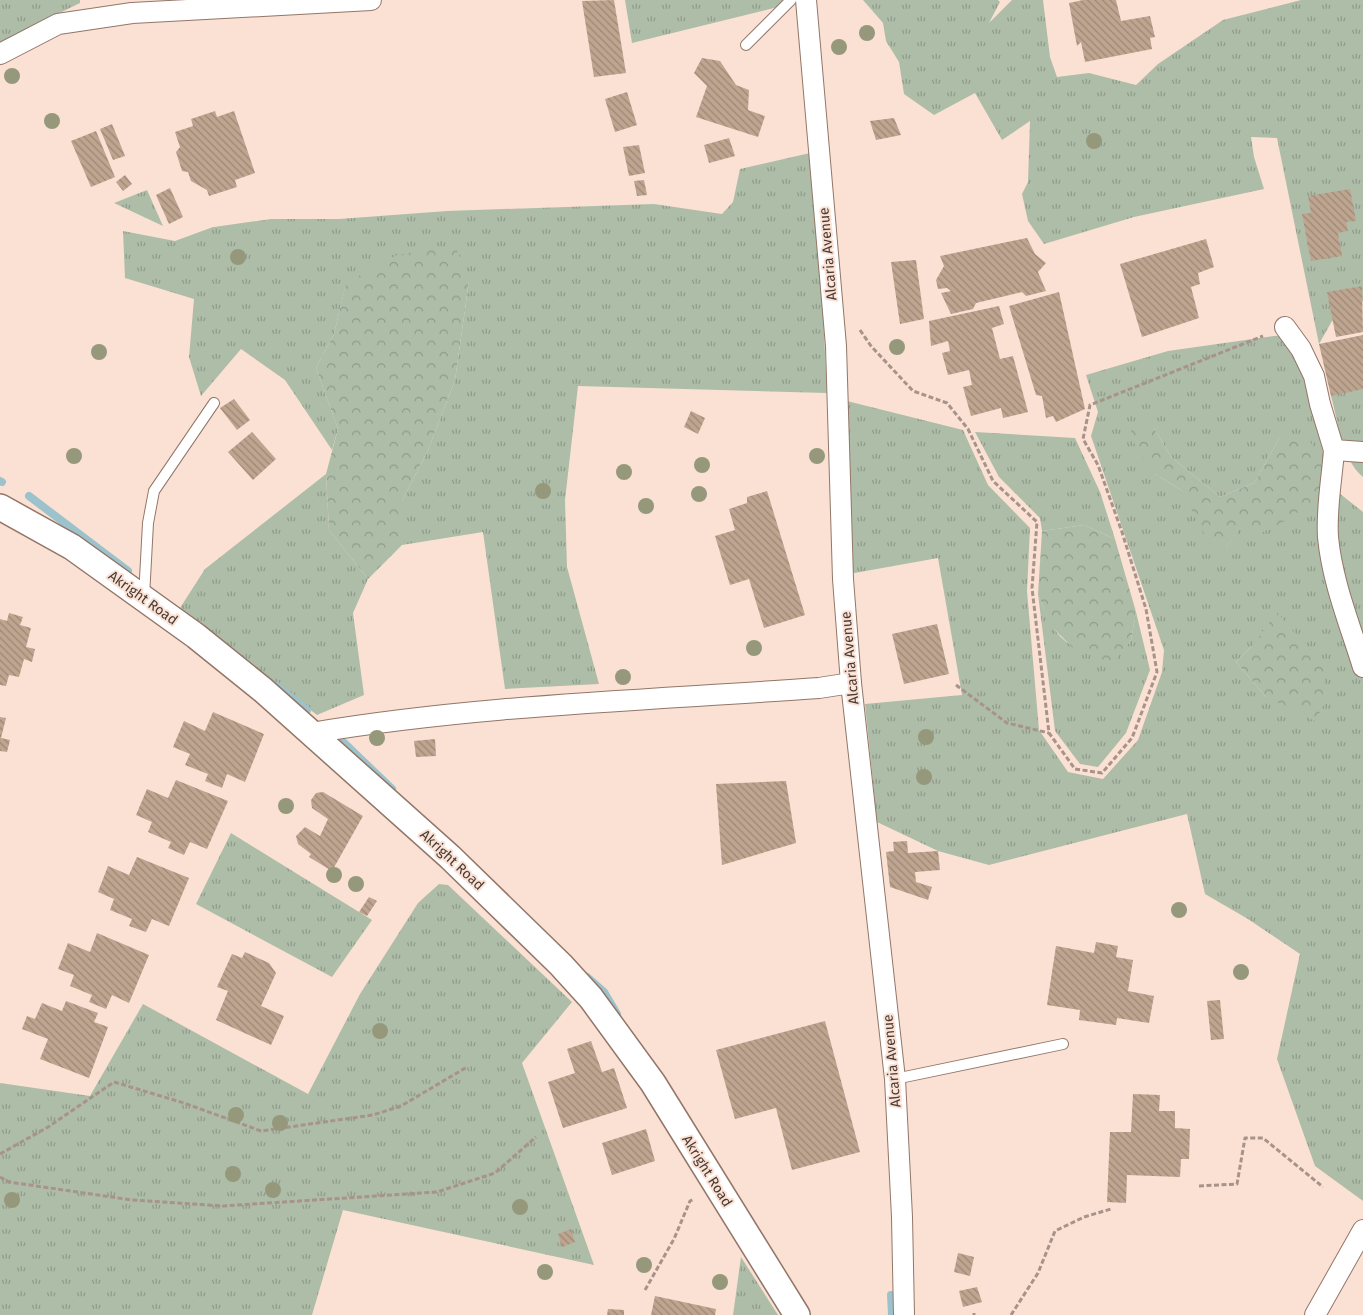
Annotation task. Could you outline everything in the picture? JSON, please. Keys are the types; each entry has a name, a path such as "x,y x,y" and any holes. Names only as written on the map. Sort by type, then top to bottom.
{"street":[{"path":"0,54 58,24 132,13 219,4 371,0"},
{"name":"Alcaria Avenue","path":"806,0 836,346 843,579 851,683 895,1079 902,1217 904,1315"},
{"path":"1285,327 1302,349 1314,376 1320,404 1334,450 1328,505 1328,535 1331,560 1363,667"},
{"path":"1334,450 1363,452"},
{"name":"Akright Road","path":"0,507 72,547 144,598 256,684 450,857 591,998 653,1083 715,1184 762,1255 797,1315"},
{"path":"312,733 359,725 425,718 819,688 851,683"},
{"path":"1316,1315 1363,1230"}],"lane":[{"path":"746,45 791,0"},
{"path":"144,598 148,523 154,491 214,403"},
{"path":"895,1079 1064,1044"}],"path":[{"path":"854,322 871,346 913,391 948,403 968,429 993,480 1037,522 1032,588 1048,733 1075,769 1102,773 1132,738 1157,672 1146,609 1122,532 1098,466 1083,438 1090,404 1285,327"},
{"path":"956,685 1008,724 1048,733"},
{"path":"0,1154 48,1128 114,1082 184,1103 261,1131 373,1115 402,1106 467,1067"},
{"path":"0,1177 9,1182 132,1200 223,1206 437,1192 495,1173 536,1137"},
{"path":"1199,1186 1237,1184 1245,1138 1263,1138 1323,1187"},
{"path":"645,1290 674,1239 690,1201 715,1184"},
{"path":"1011,1315 1038,1273 1055,1231 1084,1217 1111,1209"}],"green space":[{"path":"0,0 80,0 80,3 0,42"},
{"path":"625,0 793,0 794,3 632,43"},
{"path":"863,0 998,0 1000,2 989,23 1012,0 1043,0 1050,57 1057,77 1089,73 1136,85 1158,64 1223,20 1301,0 1363,0 1363,301 1332,321 1319,344 1277,138 1251,137 1254,157 1264,189 1134,217 1044,244 1028,221 1022,194 1028,182 1030,121 1002,140 975,93 934,115 904,94 899,62 886,41 883,23"},
{"path":"810,153 820,253 827,393 578,386 565,500 567,567 599,684 505,689 483,532 402,545 402,501 428,450 455,380 469,281 346,284 334,334 316,368 338,429 332,450 285,380 241,349 201,396 189,357 194,299 125,278 123,231 175,241 213,227 163,226 214,227 271,219 339,219 447,211 654,204 722,214 733,202 740,169"},
{"path":"147,190 163,226 114,203"},
{"path":"455,245 469,281 455,380 428,450 402,501 402,545 368,579 329,530 326,474 338,429 316,368 334,334 346,283 397,255"},
{"path":"1296,335 1310,387 1327,473 1339,493 1363,512 1363,1201 1315,1166 1277,1059 1300,954 1248,919 1205,894 1187,814 989,865 938,851 877,822 865,704 962,695 938,558 849,574 847,401 963,430 988,485 1030,528 1027,591 1039,730 1068,772 1103,779 1138,740 1162,672 1164,650 1091,436 1098,412 1086,375 1168,351 1274,336","holes":["1154,428 1171,457 1220,497 1254,483 1280,437 1244,523 1226,547 1181,490 1155,474","1252,646 1266,697 1236,662"]},
{"path":"1363,380 1363,477 1350,461 1345,450 1331,396"},
{"path":"1130,427 1154,428 1171,457 1220,497 1254,483 1280,437 1310,441 1327,473 1314,502 1278,525 1261,533 1244,524 1226,547 1211,547 1181,490 1155,474 1136,449"},
{"path":"975,432 1075,438 1100,492 1115,539 1084,525 1042,531 1040,518 999,477"},
{"path":"326,474 329,530 368,579 353,613 364,695 317,715 180,608 205,569"},
{"path":"1084,525 1115,539 1136,612 1131,640 1113,663 1074,649 1050,625 1038,594 1042,531"},
{"path":"1038,594 1051,623 1064,640 1084,651 1113,662 1131,640 1136,612 1150,670 1126,733 1098,767 1080,764 1055,731"},
{"path":"1277,612 1324,669 1324,704 1315,721 1266,697 1236,662 1252,646"},
{"path":"231,833 372,920 332,977 196,904"},
{"path":"439,884 448,885 572,1002 522,1063 594,1265 343,1210 312,1315 0,1315 0,1083 90,1096 143,1004 308,1094 360,994 418,903"},
{"path":"741,1257 778,1315 733,1315"}],"building":[{"path":"614,0 626,73 594,77 582,1"},
{"path":"1083,0 1116,0 1121,21 1150,16 1155,37 1150,38 1152,49 1085,62 1081,42 1077,46 1069,3"},
{"path":"702,58 720,61 736,85 749,90 748,110 765,116 758,137 696,117 707,86 694,73"},
{"path":"627,92 637,125 615,132 605,99"},
{"path":"215,111 217,117 234,111 255,173 235,180 237,187 209,196 207,190 191,181 188,172 182,171 176,152 180,147 175,132 193,126 191,119"},
{"path":"894,118 901,135 876,140 870,121"},
{"path":"112,124 125,156 113,160 100,129"},
{"path":"96,131 115,177 91,187 71,141"},
{"path":"729,138 735,156 709,163 704,145"},
{"path":"639,145 645,173 629,176 623,147"},
{"path":"125,175 132,184 123,191 116,182"},
{"path":"644,180 647,195 637,196 634,181"},
{"path":"170,188 183,217 169,224 156,195"},
{"path":"1350,189 1356,221 1346,222 1348,231 1338,233 1342,256 1311,261 1302,214 1311,213 1308,196"},
{"path":"1027,238 1035,254 1046,263 1038,272 1046,291 1026,296 1022,292 976,303 973,309 951,314 941,293 951,291 947,288 938,289 936,280 944,266 940,256"},
{"path":"1206,239 1214,267 1198,273 1200,284 1191,287 1199,318 1142,337 1120,264"},
{"path":"916,260 924,319 900,324 891,262"},
{"path":"1362,286 1363,332 1336,337 1327,292"},
{"path":"1059,292 1085,409 1056,422 1053,416 1046,418 1042,396 1036,395 1009,306"},
{"path":"999,306 1004,324 992,328 1000,359 1013,356 1028,412 1003,418 1001,408 971,416 963,387 972,385 969,370 948,375 942,353 950,351 948,341 931,346 929,321"},
{"path":"1363,335 1363,389 1331,396 1319,344"},
{"path":"234,399 250,420 237,430 220,408"},
{"path":"691,411 705,418 698,434 684,427"},
{"path":"252,432 276,459 253,480 228,452"},
{"path":"767,491 805,615 764,628 749,579 730,585 715,536 735,530 729,509 747,503 747,497"},
{"path":"9,613 23,617 20,625 31,628 26,647 35,649 32,662 24,659 19,677 9,675 6,686 0,685 0,619 7,621"},
{"path":"937,624 949,674 904,684 892,634"},
{"path":"213,712 264,734 245,782 227,774 222,788 205,781 208,774 185,765 190,754 173,747 184,721 205,731"},
{"path":"0,717 6,718 1,738 10,740 7,752 0,751"},
{"path":"435,739 436,756 416,757 414,741"},
{"path":"176,780 228,801 207,849 190,842 184,855 168,848 171,842 148,832 152,822 136,815 147,789 168,798"},
{"path":"786,781 796,843 722,865 716,784"},
{"path":"323,792 363,816 332,871 309,857 311,854 298,844 296,836 305,827 320,836 328,819 312,808 311,800 316,793"},
{"path":"907,841 908,853 938,851 940,870 915,872 916,882 932,887 928,900 890,887 886,852 894,851 893,842"},
{"path":"137,857 189,878 169,926 152,919 146,932 129,926 132,919 110,910 114,899 98,892 108,866 129,875"},
{"path":"369,897 377,901 367,916 359,912"},
{"path":"97,933 149,955 129,1003 112,995 106,1009 89,1002 92,995 70,986 74,975 58,969 68,943 90,952"},
{"path":"1096,942 1118,946 1116,957 1133,960 1128,991 1154,996 1149,1023 1117,1018 1116,1025 1079,1020 1080,1010 1047,1005 1056,946 1094,953"},
{"path":"245,952 269,963 276,973 261,1006 284,1016 271,1045 216,1020 228,991 217,987 232,954 242,958"},
{"path":"1220,1000 1224,1039 1211,1040 1207,1001"},
{"path":"66,1001 98,1013 94,1022 108,1027 89,1078 40,1059 48,1039 22,1029 27,1016 35,1019 42,1003 62,1011"},
{"path":"825,1021 860,1152 792,1170 776,1108 735,1119 716,1050"},
{"path":"591,1041 602,1072 614,1068 627,1108 563,1128 548,1082 575,1073 567,1049"},
{"path":"1133,1094 1160,1095 1159,1111 1175,1111 1175,1128 1190,1129 1189,1159 1181,1159 1180,1177 1127,1175 1126,1203 1107,1202 1110,1132 1131,1132"},
{"path":"646,1129 655,1161 612,1175 602,1143"},
{"path":"571,1229 575,1242 562,1247 558,1234"},
{"path":"958,1253 974,1257 970,1276 954,1272"},
{"path":"977,1287 982,1302 963,1307 959,1291"},
{"path":"655,1296 716,1309 715,1315 651,1315"},
{"path":"608,1309 624,1310 624,1315 607,1315"}],"waterway":[{"path":"29,496 128,571"},
{"path":"277,686 307,710"},
{"path":"340,739 392,789"},
{"path":"587,977 604,992 617,1014"},
{"path":"891,1295 892,1315"}]}
